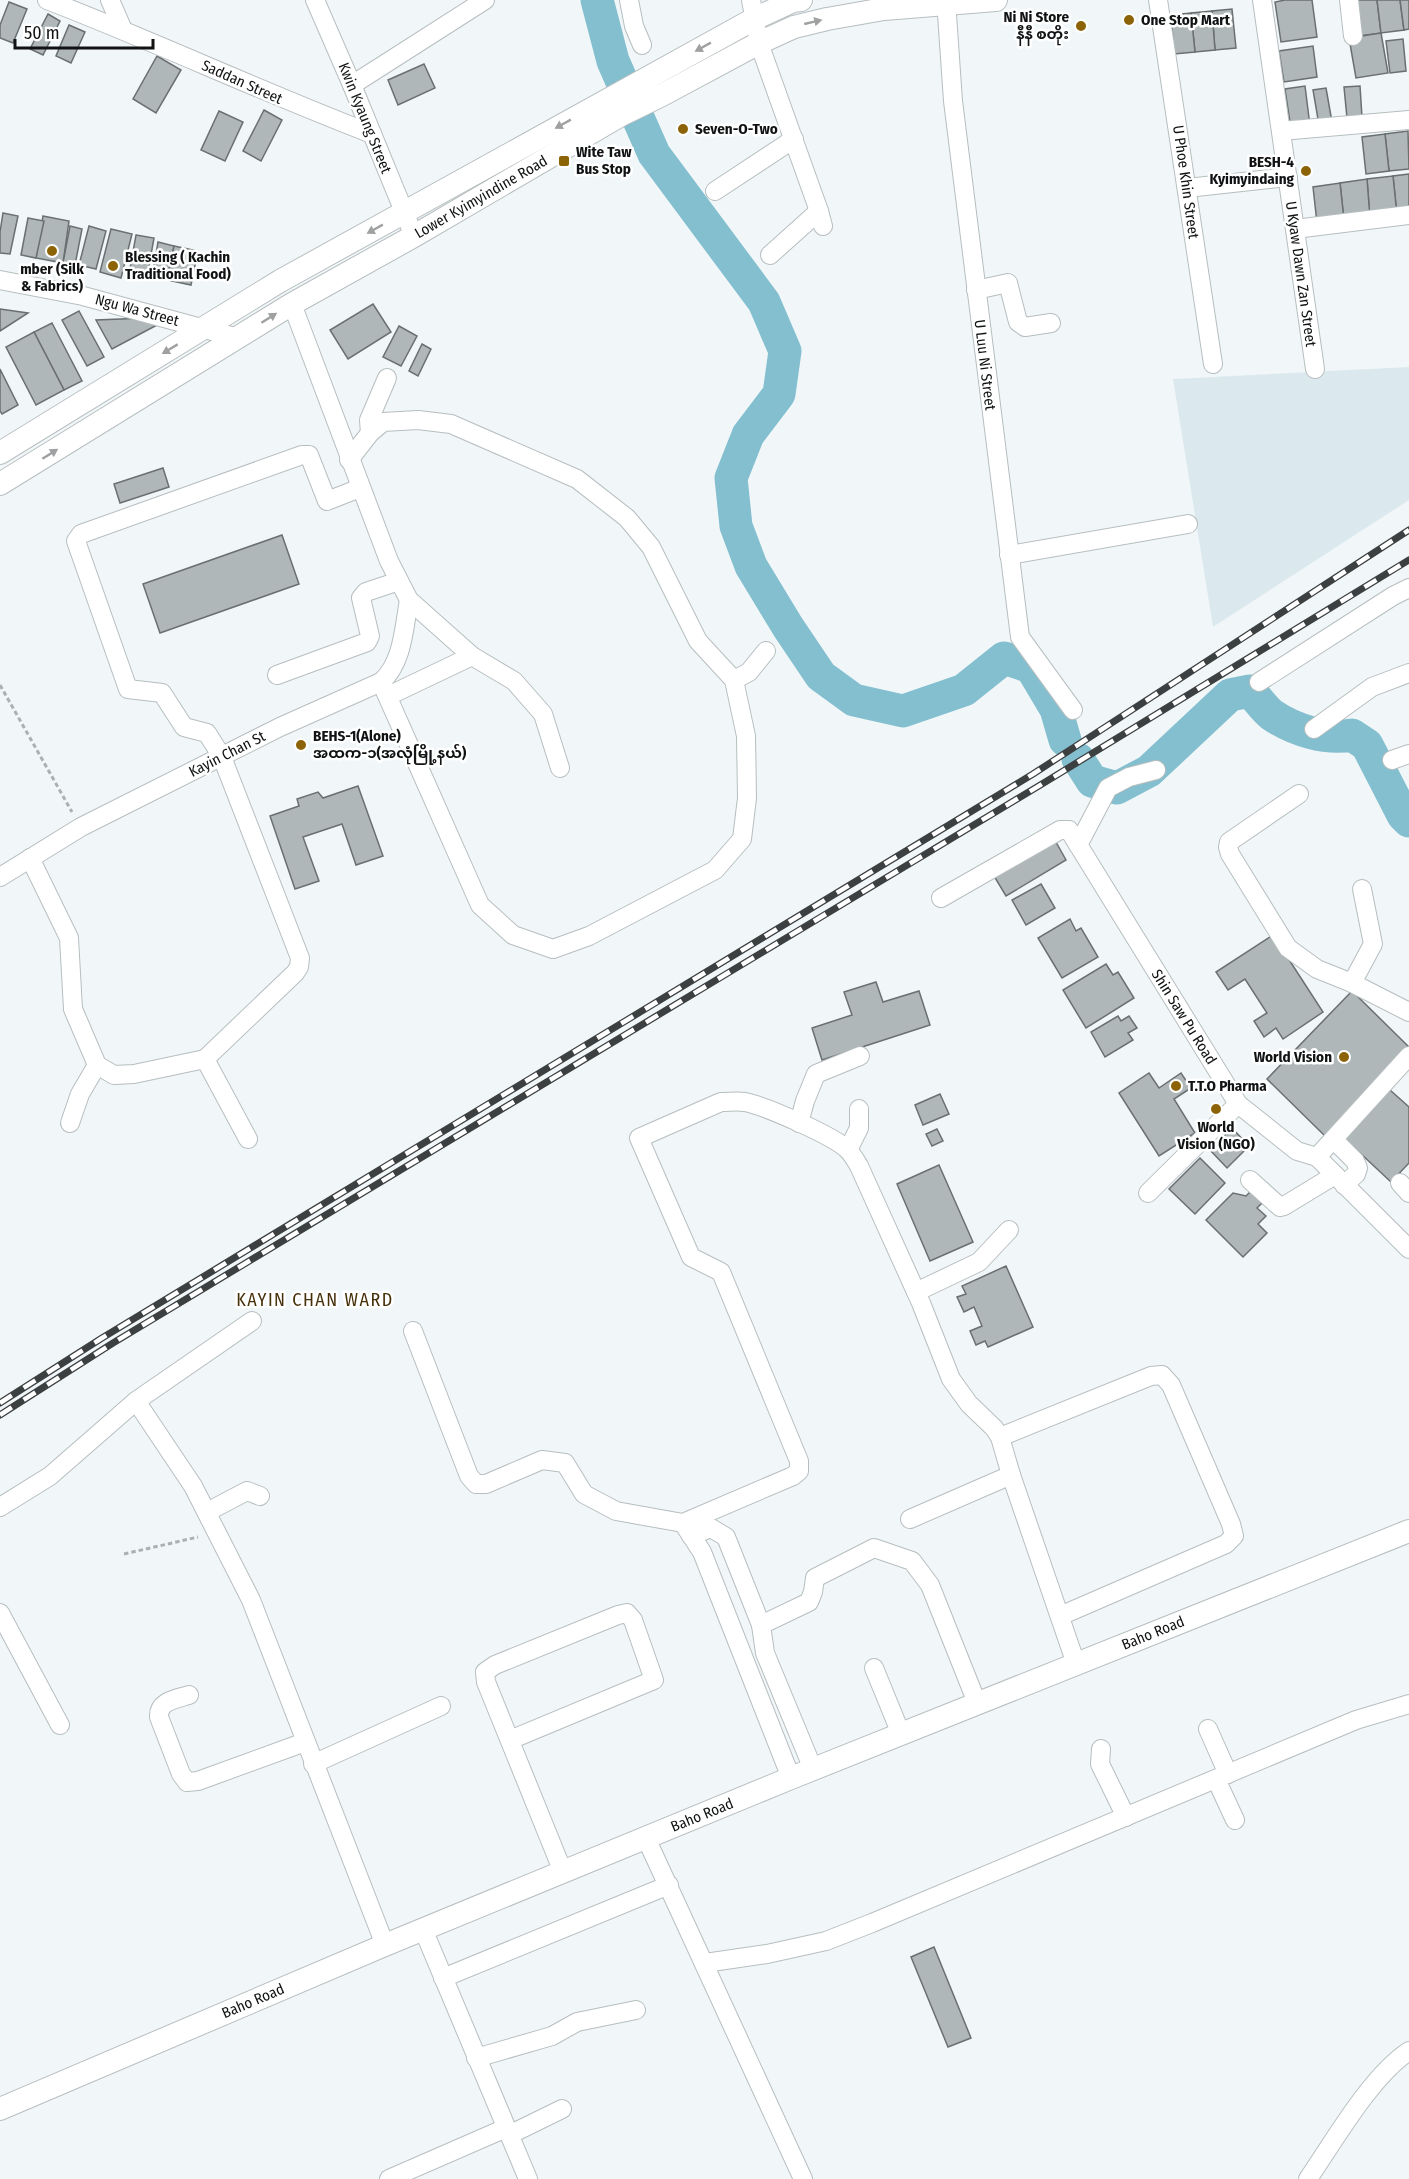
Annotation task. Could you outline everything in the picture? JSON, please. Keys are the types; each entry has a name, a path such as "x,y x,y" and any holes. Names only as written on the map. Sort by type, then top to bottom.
{"main road":[{"name":"Lower Kyimyindine Road","path":"0,453 279,281 404,213 642,92 753,9 801,0"},
{"name":"Lower Kyimyindine Road","path":"642,92 662,95 759,43 794,27 884,9 946,2 996,0"},
{"name":"Lower Kyimyindine Road","path":"0,484 292,304 414,236 619,105"},
{"name":"Baho Road","path":"0,2109 423,1929 791,1778 1409,1531"}],"street":[{"name":"Saddan Street","path":"46,0 123,30 284,101 372,134"},
{"path":"110,0 123,30"},
{"name":"Kwin Kyaung Street","path":"315,0 414,236"},
{"path":"352,85 484,0"},
{"path":"629,0 634,27 642,45"},
{"name":"U Phoe Khin Street","path":"1158,0 1213,364"},
{"name":"U Kyaw Dawn Zan Street","path":"1262,0 1315,369"},
{"path":"1349,0 1353,36"},
{"name":"U Luu Ni Street","path":"946,2 953,101 1020,637 1073,710"},
{"path":"753,9 759,43 821,219 770,255"},
{"path":"1281,131 1409,120"},
{"path":"715,191 794,139"},
{"path":"1187,188 1288,177"},
{"path":"1295,229 1409,215"},
{"name":"Ngu Wa Street","path":"0,280 83,296 238,338"},
{"path":"976,290 1008,283 1018,322 1025,327 1051,323"},
{"path":"292,304 360,488 389,561 409,600 472,656 514,681 543,714 560,768"},
{"path":"370,433 369,420 387,378"},
{"path":"350,460 370,433 383,422 418,420 451,424 577,479 627,518 651,547 698,641 734,680 746,736 747,798 742,839 715,870 589,936 553,949 513,935 480,905 384,689 400,647 409,600"},
{"path":"30,858 69,938 73,1009 97,1065 114,1075 134,1074 205,1059 299,967 300,958 222,757 207,733 184,727 162,693 128,689 76,541 81,534 302,455 309,455 327,501 360,488"},
{"path":"1009,555 1188,524"},
{"path":"278,675 367,642 370,636 361,598 366,592 399,581"},
{"path":"1259,682 1409,588"},
{"path":"734,680 749,672 766,651"},
{"name":"Kayin Chan St","path":"0,877 81,827 301,717 472,656"},
{"path":"1314,729 1372,687 1409,673"},
{"path":"1078,846 1108,788 1129,777 1156,770"},
{"path":"1299,794 1229,842 1230,854 1288,948 1317,969 1352,983 1409,1012"},
{"name":"Shin Saw Pu Road","path":"941,898 1060,831 1069,830 1238,1104 1297,1151 1317,1157 1339,1180 1405,1237"},
{"path":"1352,983 1373,944 1362,889"},
{"path":"799,1124 816,1074 860,1056"},
{"path":"1317,1157 1409,1056"},
{"path":"205,1059 248,1139"},
{"path":"70,1123 80,1094 97,1065"},
{"path":"687,1529 799,1471 798,1461 721,1272 691,1257 639,1138 721,1102 747,1103 834,1140 848,1150 859,1166 916,1293 951,1379 964,1398 1000,1437 1076,1664"},
{"path":"1148,1192 1238,1104"},
{"path":"848,1150 859,1128 859,1109"},
{"path":"1250,1180 1280,1207 1356,1174 1358,1168 1355,1161 1334,1140"},
{"path":"916,1293 979,1262 1009,1230"},
{"path":"0,1507 50,1476 136,1401 252,1321"},
{"path":"413,1331 470,1476 476,1484 486,1484 542,1460 565,1463 584,1494 616,1510 687,1529 711,1528 726,1537 762,1625 765,1653 813,1769"},
{"path":"1000,1437 1151,1376 1162,1375 1171,1385 1231,1524 1234,1536 1226,1544 1060,1616"},
{"path":"136,1401 193,1485 251,1600 385,1945"},
{"path":"910,1519 1011,1475"},
{"path":"207,1512 247,1491 260,1496"},
{"path":"687,1529 702,1552 791,1778"},
{"path":"762,1625 808,1602 814,1578 874,1548 912,1561 930,1585 977,1704"},
{"path":"0,1612 60,1725"},
{"path":"510,1740 654,1680 633,1620 627,1613 495,1665 485,1672 486,1682 563,1872"},
{"path":"874,1668 901,1734"},
{"path":"189,1695 162,1704 159,1710 159,1717 181,1774 187,1782 198,1781 305,1742"},
{"path":"705,1963 767,1954 826,1941 1356,1720 1409,1704"},
{"path":"313,1764 441,1706"},
{"path":"1209,1729 1235,1820"},
{"path":"1101,1749 1100,1764 1126,1817"},
{"path":"646,1838 803,2179"},
{"path":"443,1978 669,1885"},
{"path":"423,1929 528,2179"},
{"path":"476,2058 552,2036 577,2022 636,2010"},
{"path":"1308,2179 1373,2085 1397,2058 1409,2050"},
{"path":"389,2179 562,2109"}],"path":[{"path":"0,684 81,827"},
{"path":"124,1554 217,1533"}],"shaded area":[{"path":"1409,367 1409,500 1213,627 1173,379"}],"building":[{"path":"1312,0 1317,37 1281,42 1275,2"},
{"path":"1355,0 1377,0 1381,33 1359,36"},
{"path":"1377,0 1400,0 1404,30 1381,33"},
{"path":"1400,0 1409,0 1409,29 1404,30"},
{"path":"9,2 27,9 13,43 0,38 0,25"},
{"path":"1232,9 1236,48 1215,50 1212,11"},
{"path":"1212,11 1215,50 1195,52 1191,13"},
{"path":"1191,13 1195,52 1174,54 1171,15"},
{"path":"48,14 60,21 43,55 30,49"},
{"path":"69,25 85,32 71,63 56,56"},
{"path":"1381,33 1388,73 1356,78 1349,38"},
{"path":"1403,39 1406,71 1390,73 1386,41"},
{"path":"1313,46 1317,77 1284,82 1279,51"},
{"path":"157,56 181,70 156,113 133,99"},
{"path":"424,64 435,88 398,105 388,80"},
{"path":"1305,86 1310,126 1291,129 1285,89"},
{"path":"1360,86 1362,117 1347,118 1344,87"},
{"path":"1326,88 1332,122 1319,125 1313,90"},
{"path":"264,110 282,120 261,161 243,151"},
{"path":"219,111 243,122 225,161 201,150"},
{"path":"1408,131 1409,169 1389,171 1385,134"},
{"path":"1385,134 1389,171 1366,174 1362,137"},
{"path":"1409,174 1409,214 1397,215 1393,176"},
{"path":"1393,176 1397,215 1370,218 1367,179"},
{"path":"1367,179 1370,218 1344,220 1340,183"},
{"path":"1340,183 1344,220 1317,223 1313,187"},
{"path":"3,213 18,216 10,254 0,253"},
{"path":"43,216 69,221 63,263 36,258"},
{"path":"28,218 44,221 36,258 21,255"},
{"path":"70,226 82,229 75,265 63,263"},
{"path":"89,226 106,231 96,269 79,265"},
{"path":"111,229 132,234 121,278 100,272"},
{"path":"136,235 154,238 147,277 129,274"},
{"path":"158,242 174,246 167,280 152,277"},
{"path":"174,246 198,251 191,285 167,280"},
{"path":"373,304 391,332 348,359 330,330"},
{"path":"0,309 28,313 0,331"},
{"path":"79,311 104,357 87,366 62,320"},
{"path":"172,317 112,349 96,320"},
{"path":"52,323 82,381 64,390 34,332"},
{"path":"399,326 417,336 401,366 383,357"},
{"path":"34,332 64,390 36,405 6,347"},
{"path":"422,344 431,349 418,376 409,371"},
{"path":"0,369 18,405 2,414 0,411"},
{"path":"163,468 169,487 120,503 114,484"},
{"path":"282,535 299,584 160,633 143,584"},
{"path":"358,786 383,856 356,865 342,824 303,837 319,881 295,889 270,816 299,806 297,799 318,792 323,798"},
{"path":"1052,835 1066,860 1006,896 991,871"},
{"path":"1041,884 1055,908 1026,925 1012,900"},
{"path":"1070,919 1076,931 1081,928 1098,957 1062,978 1038,938"},
{"path":"1273,935 1323,1012 1283,1039 1276,1028 1264,1037 1254,1021 1267,1013 1245,979 1228,990 1216,972"},
{"path":"1106,964 1113,975 1118,972 1134,998 1086,1028 1063,990"},
{"path":"876,982 883,1002 919,991 930,1025 822,1060 812,1028 852,1015 844,992"},
{"path":"1352,991 1409,1049 1325,1136 1267,1079"},
{"path":"1118,1016 1121,1021 1129,1016 1137,1028 1128,1033 1133,1040 1105,1057 1091,1032"},
{"path":"1149,1073 1159,1088 1181,1073 1191,1088 1174,1099 1195,1133 1159,1156 1119,1093"},
{"path":"1390,1090 1409,1107 1409,1163 1391,1182 1345,1139"},
{"path":"940,1094 949,1114 923,1125 915,1105"},
{"path":"1232,1128 1249,1146 1227,1168 1210,1150"},
{"path":"937,1129 943,1141 932,1146 926,1134"},
{"path":"1200,1158 1225,1183 1195,1214 1169,1189"},
{"path":"939,1165 973,1242 930,1261 897,1184"},
{"path":"1252,1190 1264,1201 1257,1208 1266,1216 1258,1224 1267,1233 1243,1257 1206,1220 1233,1193 1246,1196"},
{"path":"1006,1266 1033,1327 988,1347 985,1341 976,1345 970,1331 982,1326 974,1307 964,1312 957,1297 966,1294 962,1286"},
{"path":"934,1947 971,2038 948,2047 911,1957"}],"waterway":[{"path":"597,0 613,61 654,154 764,302 785,351 779,394 748,435 731,478 736,526 751,566 788,627 821,676 854,700 903,711 964,690 1004,658 1031,667 1056,709 1065,740"},
{"path":"1078,759 1092,781 1117,788 1149,771 1230,695 1250,691 1269,713 1290,725 1321,735 1352,735 1367,745 1403,815 1409,821"}],"railway":[{"path":"0,1403 102,1338 1033,774 1409,530"},
{"path":"0,1415 113,1343 1042,784 1409,560"}],"place":[{"name":"One Stop Mart","path":"1129,20"},
{"name":"Ni Ni Store နီနီ စတိုး","path":"1081,26"},
{"name":"Seven-O-Two","path":"683,129"},
{"name":"Wite Taw Bus Stop","path":"564,161"},
{"name":"BESH-4 Kyimyindaing","path":"1306,171"},
{"name":"mber (Silk & Fabrics)","path":"52,251"},
{"name":"Blessing ( Kachin Traditional Food)","path":"113,266"},
{"name":"BEHS-1(Alone) အထက-၁(အလုံမြို့နယ်)","path":"301,745"},
{"name":"World Vision","path":"1344,1057"},
{"name":"T.T.O Pharma","path":"1176,1086"},
{"name":"World Vision (NGO)","path":"1216,1109"}],"district":[{"name":"KAYIN CHAN WARD","path":"315,1300"}]}
